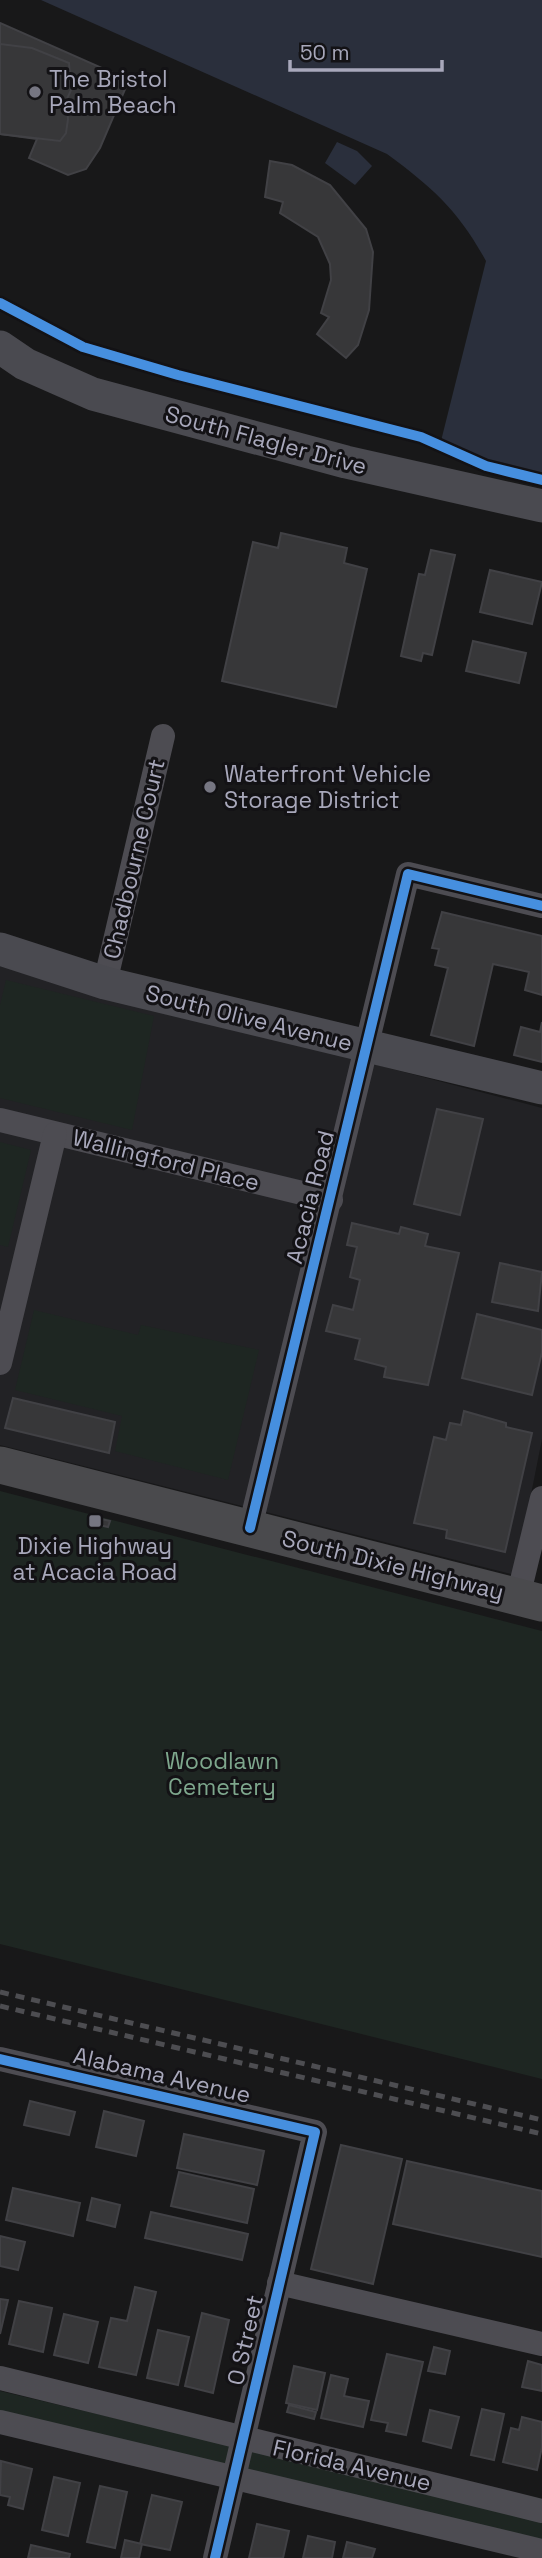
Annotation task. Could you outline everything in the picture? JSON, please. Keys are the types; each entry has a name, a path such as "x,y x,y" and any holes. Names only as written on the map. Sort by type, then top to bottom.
{"main road":[{"name":"South Dixie Highway","path":"0,1465 530,1600"}],"street":[{"name":"South Flagler Drive","path":"0,347 25,364 93,394 346,462 542,506"},
{"name":"Chadbourne Court","path":"105,983 163,736"},
{"name":"Acacia Road","path":"250,1528 408,874 542,906"},
{"name":"South Olive Avenue","path":"0,949 105,983 542,1088"},
{"name":"Wallingford Place","path":"0,1120 331,1200"},
{"path":"0,1363 55,1134"},
{"path":"530,1600 542,1498"},
{"name":"Alabama Avenue","path":"0,2059 315,2132"},
{"name":"O Street","path":"215,2558 315,2132"},
{"path":"279,2283 542,2344"},
{"name":"Florida Avenue","path":"0,2378 542,2511"},
{"name":"Florida Avenue","path":"0,2422 542,2551"}],"shaded area":[{"path":"0,961 163,1009 542,1108 542,1439 515,1575 0,1445"}],"green space":[{"path":"6,980 154,1016 132,1130 0,1098 0,1005"},
{"path":"0,1142 31,1150 8,1247 0,1245"},
{"path":"34,1310 138,1335 141,1325 259,1350 228,1480 115,1451 122,1416 15,1390"},
{"name":"Woodlawn Cemetery","path":"0,1491 542,1631 542,2079 0,1944"},
{"path":"0,2391 542,2519 542,2542 0,2414"}],"water":[{"path":"41,0 542,0 542,474 487,460 441,441 486,261 465,228 431,189 387,154"},
{"path":"337,142 357,151 372,166 355,185 325,163"}],"building":[{"path":"0,23 129,80 100,148 86,169 68,175 29,158 37,139 0,134"},
{"name":"The Bristol Palm Beach","path":"0,44 32,48 69,63 71,90 66,101 68,119 66,133 60,141 0,134"},
{"path":"270,161 292,165 330,185 366,229 373,252 369,310 358,345 346,358 317,334 329,317 321,313 331,280 330,264 318,237 280,213 283,202 265,197"},
{"path":"281,533 347,548 344,563 367,569 336,707 222,681 253,542 278,548"},
{"path":"431,550 455,555 432,655 423,653 421,661 401,656 419,574 425,575"},
{"path":"490,570 542,582 532,624 480,612"},
{"path":"473,641 526,653 519,683 466,671"},
{"path":"442,912 542,936 542,995 525,990 529,972 493,964 474,1046 431,1035 448,968 435,965 439,949 432,948"},
{"path":"542,1022 542,1062 514,1055 521,1027 540,1032"},
{"path":"437,1109 483,1119 460,1215 414,1204"},
{"path":"352,1223 399,1234 401,1227 428,1234 425,1246 459,1253 428,1385 384,1377 386,1367 355,1359 360,1339 326,1331 333,1305 353,1310 360,1280 350,1277 357,1247 347,1245"},
{"path":"500,1263 542,1272 538,1311 492,1302"},
{"path":"477,1314 542,1330 542,1352 532,1395 462,1378"},
{"path":"13,1398 115,1422 109,1453 5,1428"},
{"path":"464,1411 506,1423 506,1427 532,1433 505,1552 446,1538 447,1530 414,1523 434,1437 446,1440 450,1423 461,1425"},
{"path":"97,1518 110,1521 108,1527 95,1524"},
{"path":"30,2101 75,2112 69,2135 24,2125"},
{"path":"104,2111 144,2121 136,2156 96,2147"},
{"path":"184,2134 264,2151 257,2185 177,2168"},
{"path":"341,2145 402,2159 373,2284 311,2269"},
{"path":"407,2161 542,2191 542,2257 393,2224"},
{"path":"179,2172 254,2189 247,2223 171,2206"},
{"path":"13,2188 80,2203 73,2236 6,2220"},
{"path":"92,2198 120,2205 115,2227 87,2220"},
{"path":"151,2212 248,2234 242,2260 145,2238"},
{"path":"0,2236 25,2242 18,2270 0,2266"},
{"path":"135,2287 156,2292 136,2375 99,2367 111,2318 127,2321"},
{"path":"0,2299 8,2300 0,2334"},
{"path":"19,2301 52,2308 43,2352 9,2344"},
{"path":"202,2313 229,2320 213,2393 185,2386"},
{"path":"64,2314 98,2322 88,2363 54,2355"},
{"path":"158,2330 189,2337 178,2385 147,2378"},
{"path":"434,2347 450,2351 445,2374 428,2371"},
{"path":"387,2354 423,2362 406,2435 386,2431 388,2423 371,2420"},
{"path":"528,2361 542,2365 542,2391 522,2387"},
{"path":"294,2366 325,2373 317,2410 286,2403"},
{"path":"331,2375 348,2379 344,2396 369,2401 363,2427 321,2418"},
{"path":"289,2405 316,2412 314,2419 287,2412"},
{"path":"482,2409 504,2414 494,2460 471,2455"},
{"path":"430,2410 459,2417 451,2448 423,2441"},
{"path":"522,2417 542,2422 542,2447 537,2470 503,2462 511,2428 519,2430"},
{"path":"1,2461 32,2469 23,2509 8,2505 10,2497 0,2495"},
{"path":"54,2477 80,2483 68,2536 42,2530"},
{"path":"100,2486 127,2492 115,2548 87,2542"},
{"path":"152,2495 182,2502 170,2550 140,2544"},
{"path":"257,2524 289,2531 283,2558 249,2558"},
{"path":"308,2536 335,2542 332,2558 303,2558"},
{"path":"125,2540 142,2544 139,2558 121,2558"},
{"path":"347,2542 375,2549 372,2558 343,2558"},
{"path":"31,2545 70,2554 69,2558 28,2558"}],"railway":[{"path":"0,1992 542,2120"},
{"path":"0,2006 542,2134"}],"cycle path":[{"path":"0,303 83,347 178,375 421,437 486,466 542,480"},
{"path":"250,1528 408,874 542,906"},
{"path":"0,2059 315,2132 215,2558"}],"place":[{"name":"The Bristol Palm Beach","path":"35,92"},
{"name":"Waterfront Vehicle Storage District","path":"210,787"},
{"name":"Dixie Highway at Acacia Road","path":"95,1521"}]}
